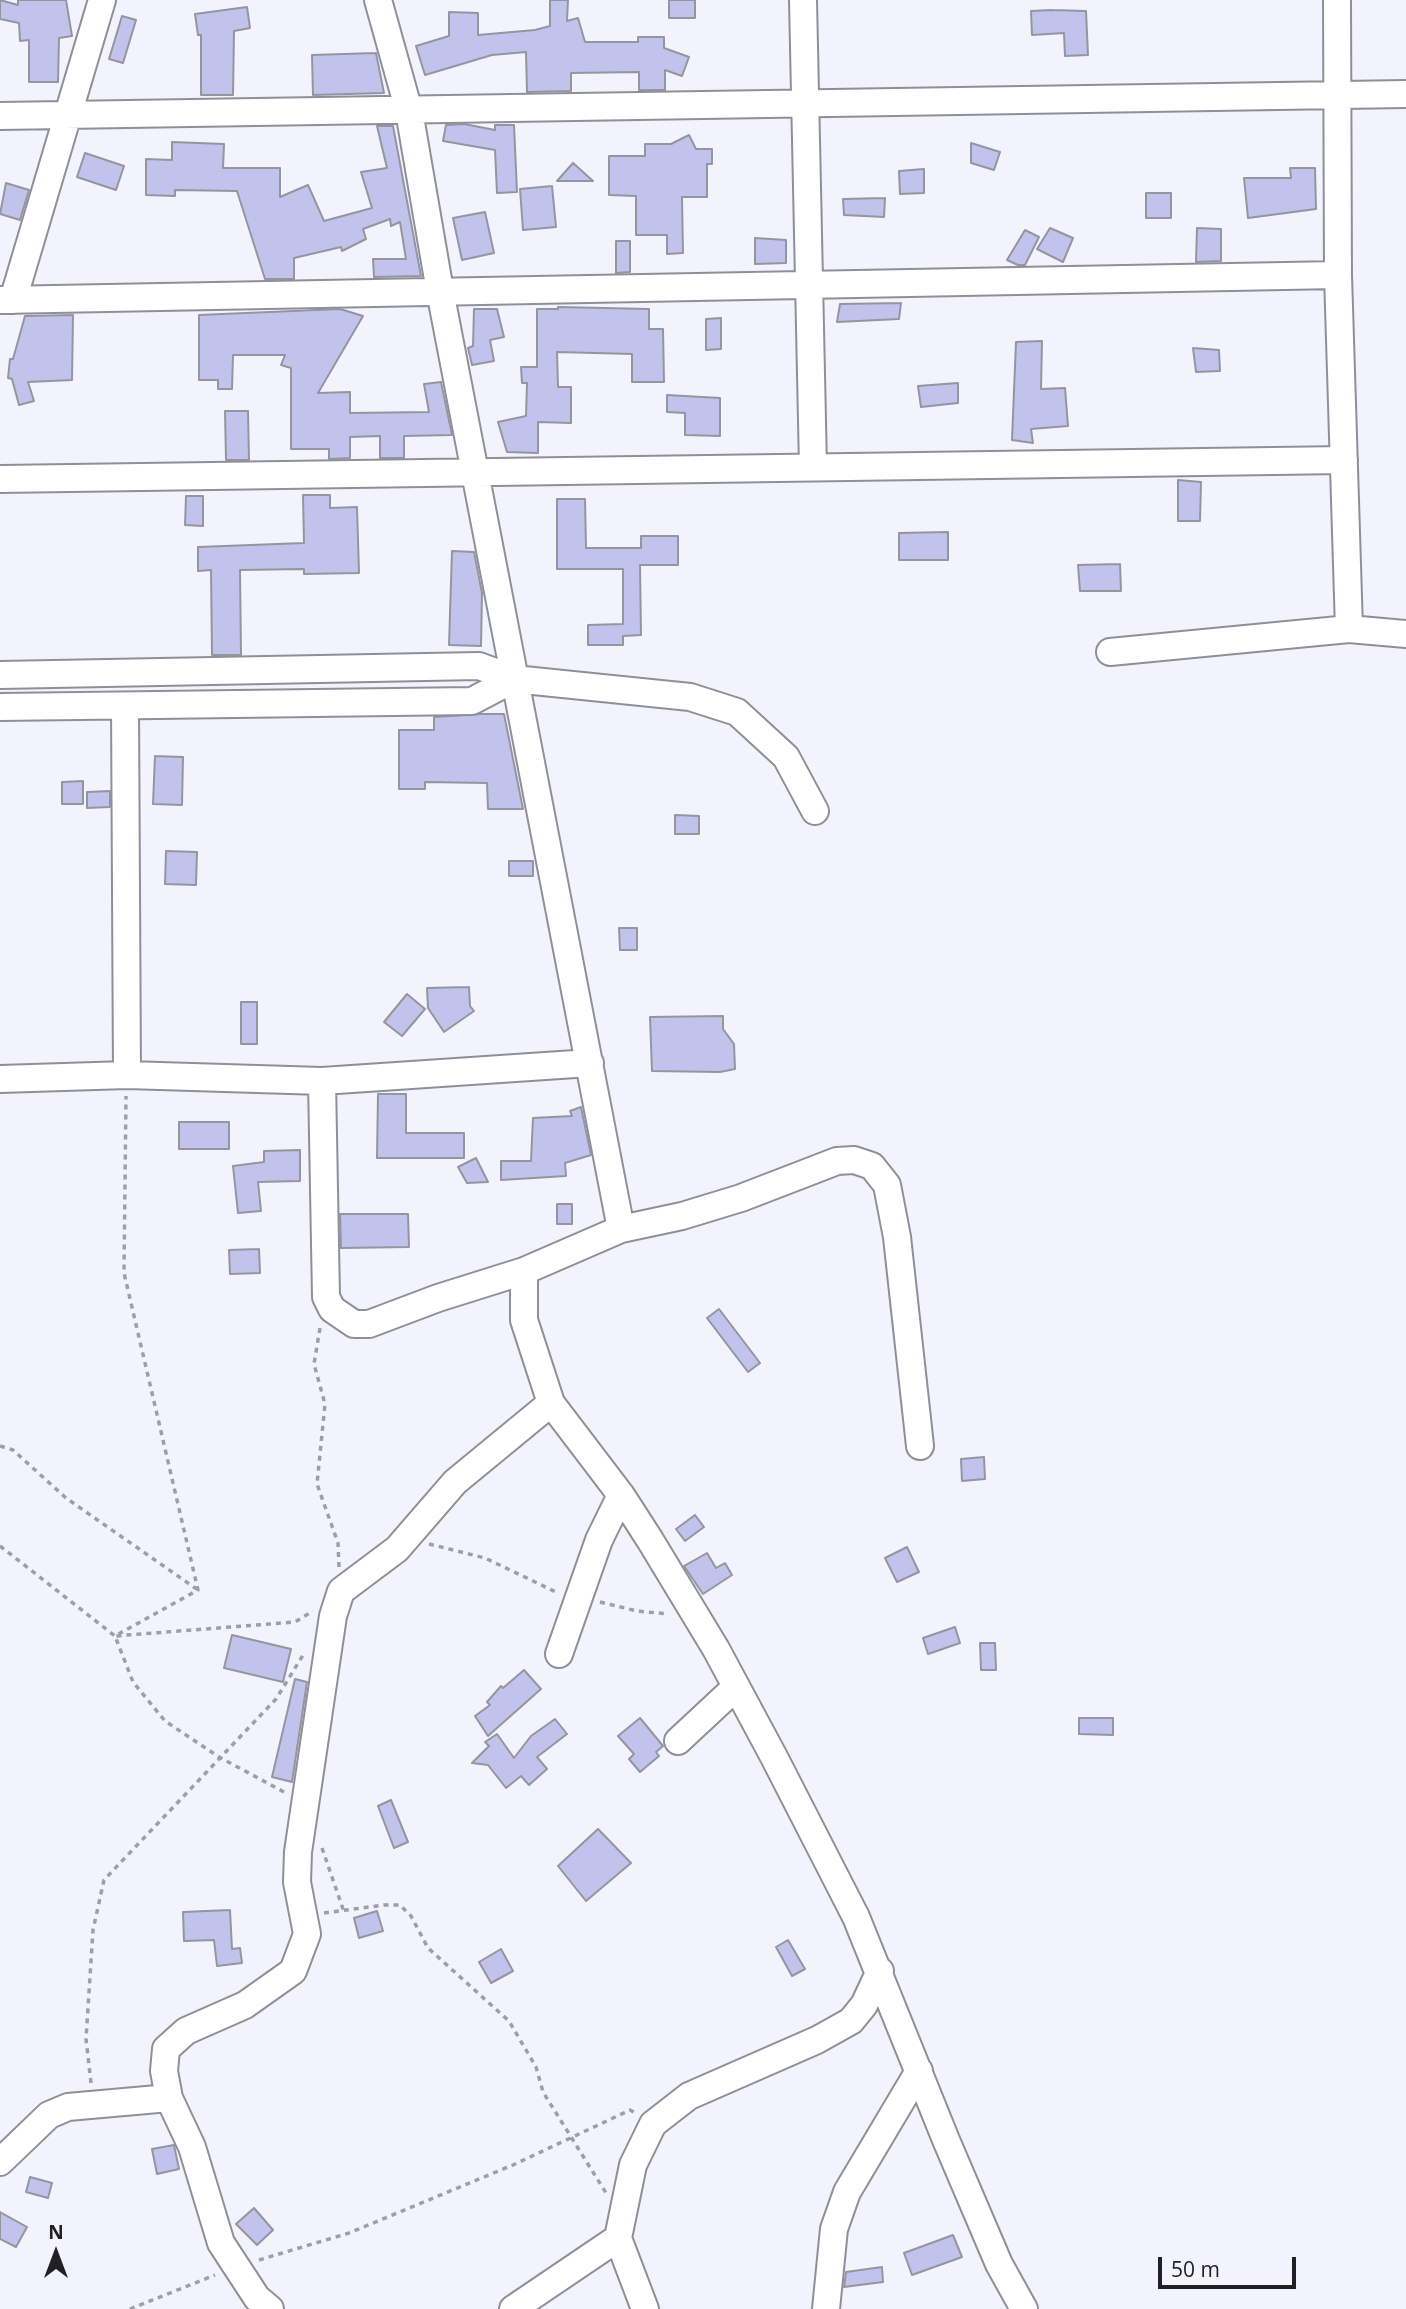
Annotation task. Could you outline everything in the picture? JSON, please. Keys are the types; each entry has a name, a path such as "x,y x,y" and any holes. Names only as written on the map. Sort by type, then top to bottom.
{"street":[{"path":"103,0 6,300 1338,275"},
{"path":"378,0 409,111 440,291 621,1229"},
{"path":"803,0 813,467"},
{"path":"1337,0 1338,275 1349,629"},
{"path":"0,116 1406,94"},
{"path":"0,479 1344,460"},
{"path":"1110,652 1349,629 1406,634"},
{"path":"0,675 479,666 514,679 690,698 737,712 786,757 815,811"},
{"path":"0,707 472,701 514,679"},
{"path":"125,706 127,1075"},
{"path":"0,1079 127,1075 323,1081 590,1063"},
{"path":"323,1081 326,1297 332,1309 354,1324 369,1324 438,1298 524,1271 621,1229 682,1216 741,1198 837,1161 855,1160 872,1166 887,1185 897,1237 920,1446"},
{"path":"524,1271 524,1320 551,1403 621,1495 736,1687 856,1917 999,2264 1024,2309"},
{"path":"270,2309 257,2298 221,2243 192,2147 169,2098 163,2071 166,2049 186,2031 245,2005 293,1970 307,1934 297,1882 298,1852 307,1805 332,1616 341,1591 397,1549 455,1482 551,1403"},
{"path":"559,1654 599,1540 621,1495"},
{"path":"678,1741 736,1687"},
{"path":"645,2309 618,2238 633,2165 653,2124 690,2096 817,2040 851,2021 864,2005 880,1971"},
{"path":"826,2309 834,2229 847,2192 919,2071"},
{"path":"0,2162 49,2115 68,2107 169,2098"},
{"path":"515,2308 618,2238"}],"path":[{"path":"127,1075 124,1273 198,1590"},
{"path":"115,1636 295,1622 341,1591 338,1543 317,1484 325,1404 314,1364 326,1297"},
{"path":"0,1446 13,1450 66,1498 198,1590"},
{"path":"0,1546 115,1636 133,1682 165,1721 219,1757 307,1805"},
{"path":"115,1636 198,1590"},
{"path":"94,2103 86,2039 93,1930 104,1880 276,1699 305,1651"},
{"path":"319,1841 344,1912"},
{"path":"305,1914 400,1905 411,1916 428,1948 509,2021 536,2067 543,2092 573,2137 595,2179 622,2210"},
{"path":"130,2309 234,2266 349,2233 513,2165 630,2110 653,2124"}],"building":[{"path":"0,0 18,5 18,0 66,0 72,36 59,38 58,82 29,82 29,40 20,41 19,23 0,19"},
{"path":"550,0 568,0 567,21 578,18 585,42 638,42 638,37 664,37 664,48 689,57 682,76 665,70 665,90 639,90 639,72 571,73 571,91 527,92 526,52 492,55 425,75 416,46 449,36 449,12 478,13 478,35 535,30 550,26"},
{"path":"669,0 695,0 695,18 669,18"},
{"path":"247,7 250,28 234,31 233,95 201,95 201,35 198,35 195,14"},
{"path":"1031,11 1086,11 1088,55 1065,56 1064,33 1032,35"},
{"path":"122,16 136,20 123,63 109,59"},
{"path":"376,53 384,93 313,95 312,55"},
{"path":"464,124 495,130 495,125 514,125 517,192 497,193 495,150 443,141 446,125"},
{"path":"377,126 393,126 421,276 374,277 373,259 406,259 400,222 391,226 390,219 363,229 366,239 342,251 341,247 294,258 294,279 265,279 237,191 175,190 175,196 146,195 146,159 172,160 172,142 224,144 223,168 280,168 280,197 308,185 324,221 372,208 361,172 387,168"},
{"path":"689,135 696,149 712,149 712,164 707,164 707,197 682,197 683,253 667,254 667,235 636,235 636,196 609,195 609,156 645,156 645,144 671,144"},
{"path":"971,143 1000,152 994,170 971,163"},
{"path":"85,153 124,166 116,190 77,177"},
{"path":"573,163 593,181 557,181"},
{"path":"1290,168 1315,168 1316,209 1248,218 1244,178 1291,178"},
{"path":"924,169 924,193 900,194 899,171"},
{"path":"6,183 29,190 20,220 0,214"},
{"path":"552,186 556,227 523,230 520,189"},
{"path":"1146,193 1171,193 1171,218 1146,218"},
{"path":"885,198 884,217 844,215 843,199"},
{"path":"485,212 494,253 462,260 453,218"},
{"path":"1050,228 1073,238 1063,262 1037,249"},
{"path":"1197,228 1221,229 1221,261 1196,262"},
{"path":"1025,230 1039,237 1025,265 1018,265 1007,260"},
{"path":"755,238 786,240 786,263 755,264"},
{"path":"616,241 630,241 630,272 616,273"},
{"path":"901,303 899,319 837,322 840,304"},
{"path":"340,309 363,316 318,393 350,392 350,413 429,412 424,384 441,382 452,435 404,436 404,458 380,458 380,436 350,437 350,458 329,459 329,449 291,449 291,368 281,365 285,355 233,355 232,389 218,389 218,380 199,380 199,315"},
{"path":"474,309 497,309 504,337 490,340 494,361 472,365 468,348 473,346"},
{"path":"537,309 649,309 649,329 663,329 664,382 632,382 632,354 557,352 558,387 571,387 571,423 538,422 538,453 507,452 498,422 526,416 527,383 522,383 521,367 537,367"},
{"path":"73,315 72,380 28,382 34,401 19,405 12,379 8,378 10,359 13,359 25,316"},
{"path":"721,318 721,349 706,350 706,319"},
{"path":"1042,341 1041,389 1065,388 1068,426 1031,429 1033,443 1012,440 1016,342"},
{"path":"1193,348 1219,350 1220,371 1196,372"},
{"path":"958,383 958,403 921,407 918,386"},
{"path":"667,395 720,398 720,436 685,435 685,413 667,412"},
{"path":"225,411 248,411 249,460 226,460"},
{"path":"1178,480 1201,482 1200,521 1178,521"},
{"path":"303,495 330,495 330,508 357,507 359,573 304,574 304,569 240,570 241,655 212,655 211,570 198,571 198,547 304,543"},
{"path":"186,496 203,496 203,526 185,525"},
{"path":"557,499 585,499 586,548 641,548 641,536 678,536 678,565 640,565 641,635 623,636 623,645 588,645 588,625 623,624 623,569 557,569"},
{"path":"948,532 948,560 899,560 899,533"},
{"path":"452,551 474,552 482,593 481,646 449,645"},
{"path":"1120,564 1121,591 1080,591 1078,565"},
{"path":"504,714 523,809 488,809 487,783 425,782 425,789 399,789 399,730 434,730 434,717"},
{"path":"155,756 183,757 182,805 153,804"},
{"path":"83,781 83,804 62,804 62,782"},
{"path":"110,791 110,807 87,808 87,792"},
{"path":"675,815 699,816 699,834 675,834"},
{"path":"166,851 197,852 196,885 165,884"},
{"path":"509,861 533,861 533,876 509,876"},
{"path":"619,928 637,928 637,950 620,950"},
{"path":"469,987 470,1006 474,1011 444,1032 428,1008 427,988"},
{"path":"407,994 425,1009 402,1036 384,1022"},
{"path":"241,1002 257,1002 257,1044 241,1044"},
{"path":"723,1016 723,1029 734,1044 735,1069 720,1072 652,1071 650,1017"},
{"path":"378,1094 406,1094 406,1133 464,1133 464,1158 377,1158"},
{"path":"581,1107 591,1155 565,1163 566,1176 501,1180 501,1161 531,1161 533,1118 572,1116 570,1111"},
{"path":"179,1122 229,1122 229,1149 179,1149"},
{"path":"300,1150 300,1181 258,1182 261,1211 238,1213 233,1166 264,1162 264,1151"},
{"path":"476,1158 488,1182 467,1183 458,1167"},
{"path":"557,1204 572,1204 572,1224 557,1224"},
{"path":"340,1214 408,1214 409,1247 341,1248"},
{"path":"259,1249 260,1273 230,1274 229,1250"},
{"path":"719,1309 760,1363 748,1372 707,1318"},
{"path":"984,1457 985,1479 962,1481 961,1459"},
{"path":"695,1515 704,1527 685,1541 676,1529"},
{"path":"907,1547 919,1572 897,1582 885,1558"},
{"path":"707,1553 716,1568 725,1563 732,1575 703,1594 684,1566"},
{"path":"955,1627 960,1643 928,1654 923,1638"},
{"path":"232,1635 291,1649 283,1682 224,1668"},
{"path":"980,1643 995,1643 996,1670 981,1670"},
{"path":"524,1670 541,1689 488,1736 475,1716 490,1705 487,1702 501,1686 503,1688"},
{"path":"295,1679 307,1682 292,1782 272,1777"},
{"path":"640,1718 663,1746 656,1752 659,1756 640,1772 629,1759 634,1754 618,1736"},
{"path":"1079,1718 1113,1718 1113,1735 1079,1734"},
{"path":"555,1719 567,1734 537,1757 547,1769 529,1785 521,1776 506,1788 488,1765 472,1763 489,1746 485,1742 497,1734 514,1758 531,1736"},
{"path":"391,1800 408,1842 394,1848 378,1806"},
{"path":"598,1829 631,1863 586,1901 558,1866"},
{"path":"230,1910 232,1949 240,1948 242,1963 217,1966 214,1940 184,1941 183,1912"},
{"path":"377,1911 383,1931 359,1938 354,1918"},
{"path":"788,1940 805,1969 792,1976 776,1947"},
{"path":"501,1949 513,1971 491,1983 479,1962"},
{"path":"174,2145 179,2169 157,2174 152,2149"},
{"path":"30,2177 52,2183 48,2198 26,2192"},
{"path":"254,2208 273,2230 257,2245 236,2224"},
{"path":"0,2212 27,2227 16,2247 0,2239"},
{"path":"953,2235 962,2257 912,2275 904,2253"},
{"path":"882,2267 883,2282 844,2287 846,2272"}]}
